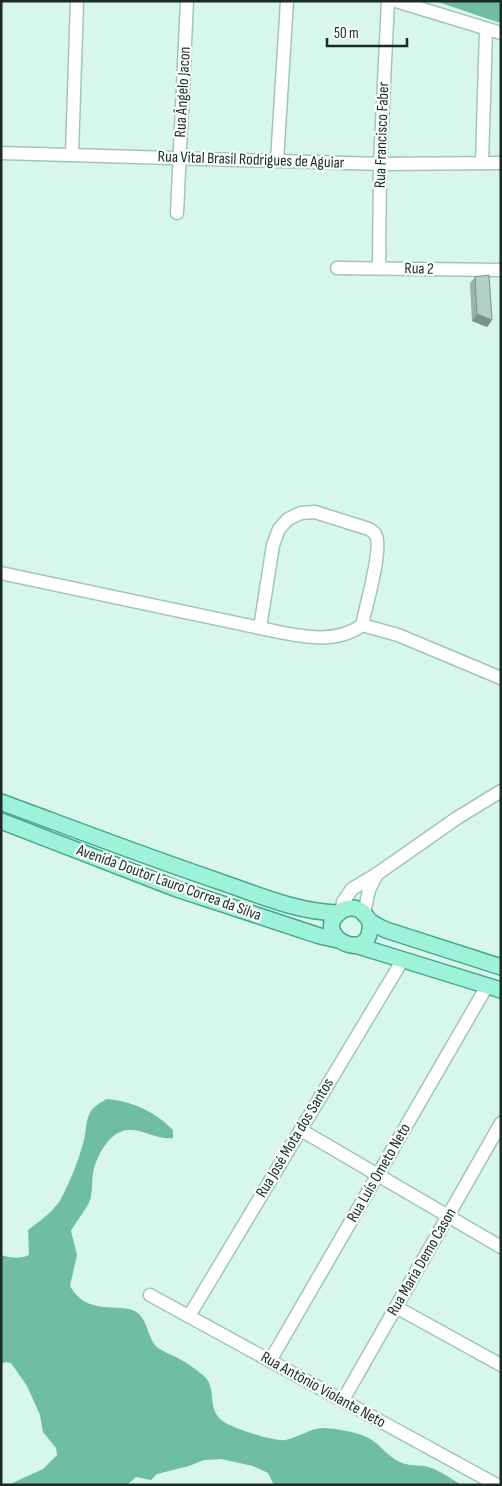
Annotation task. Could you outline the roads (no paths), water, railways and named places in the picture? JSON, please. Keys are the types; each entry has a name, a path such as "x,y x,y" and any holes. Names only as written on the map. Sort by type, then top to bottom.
{"main road":[{"name":"Avenida Doutor Lauro Correa da Silva","path":"1,802 183,869 296,907 318,912 340,912"},
{"name":"Avenida Doutor Lauro Correa da Silva","path":"1,821 177,889 320,936 338,940"},
{"path":"494,988 355,946 346,945 338,940 334,934 332,927 334,919 346,908 356,908 386,930 501,968"},
{"path":"355,946 368,936 370,929 367,917"}],"street":[{"path":"72,154 77,1"},
{"name":"Rua Ângelo Jacon","path":"176,213 187,1"},
{"path":"277,161 287,1"},
{"name":"Rua Francisco Faber","path":"379,268 380,164 388,1"},
{"path":"396,1 486,30 501,33"},
{"path":"482,162 486,30"},
{"name":"Rua Vital Brasil Rodrigues de Aguiar","path":"1,153 380,164 501,163"},
{"name":"Rua 2","path":"337,268 501,270"},
{"path":"1,573 288,634 330,637 350,633 362,625 376,561 378,543 376,535 369,529 315,512 294,515 288,518 279,529 273,545 260,628"},
{"path":"362,625 398,635 501,678"},
{"path":"340,912 343,902 352,889 377,874 457,818 501,791"},
{"path":"367,917 369,890 377,874"},
{"name":"Rua José Mota dos Santos","path":"189,1316 402,961"},
{"name":"Rua Luís Ometo Neto","path":"270,1361 378,1175 494,988"},
{"name":"Rua Maria Demo Cason","path":"342,1400 501,1123"},
{"path":"301,1130 501,1247"},
{"name":"Rua Antônio Violante Neto","path":"150,1295 497,1485"},
{"path":"396,1307 501,1366"}]}
